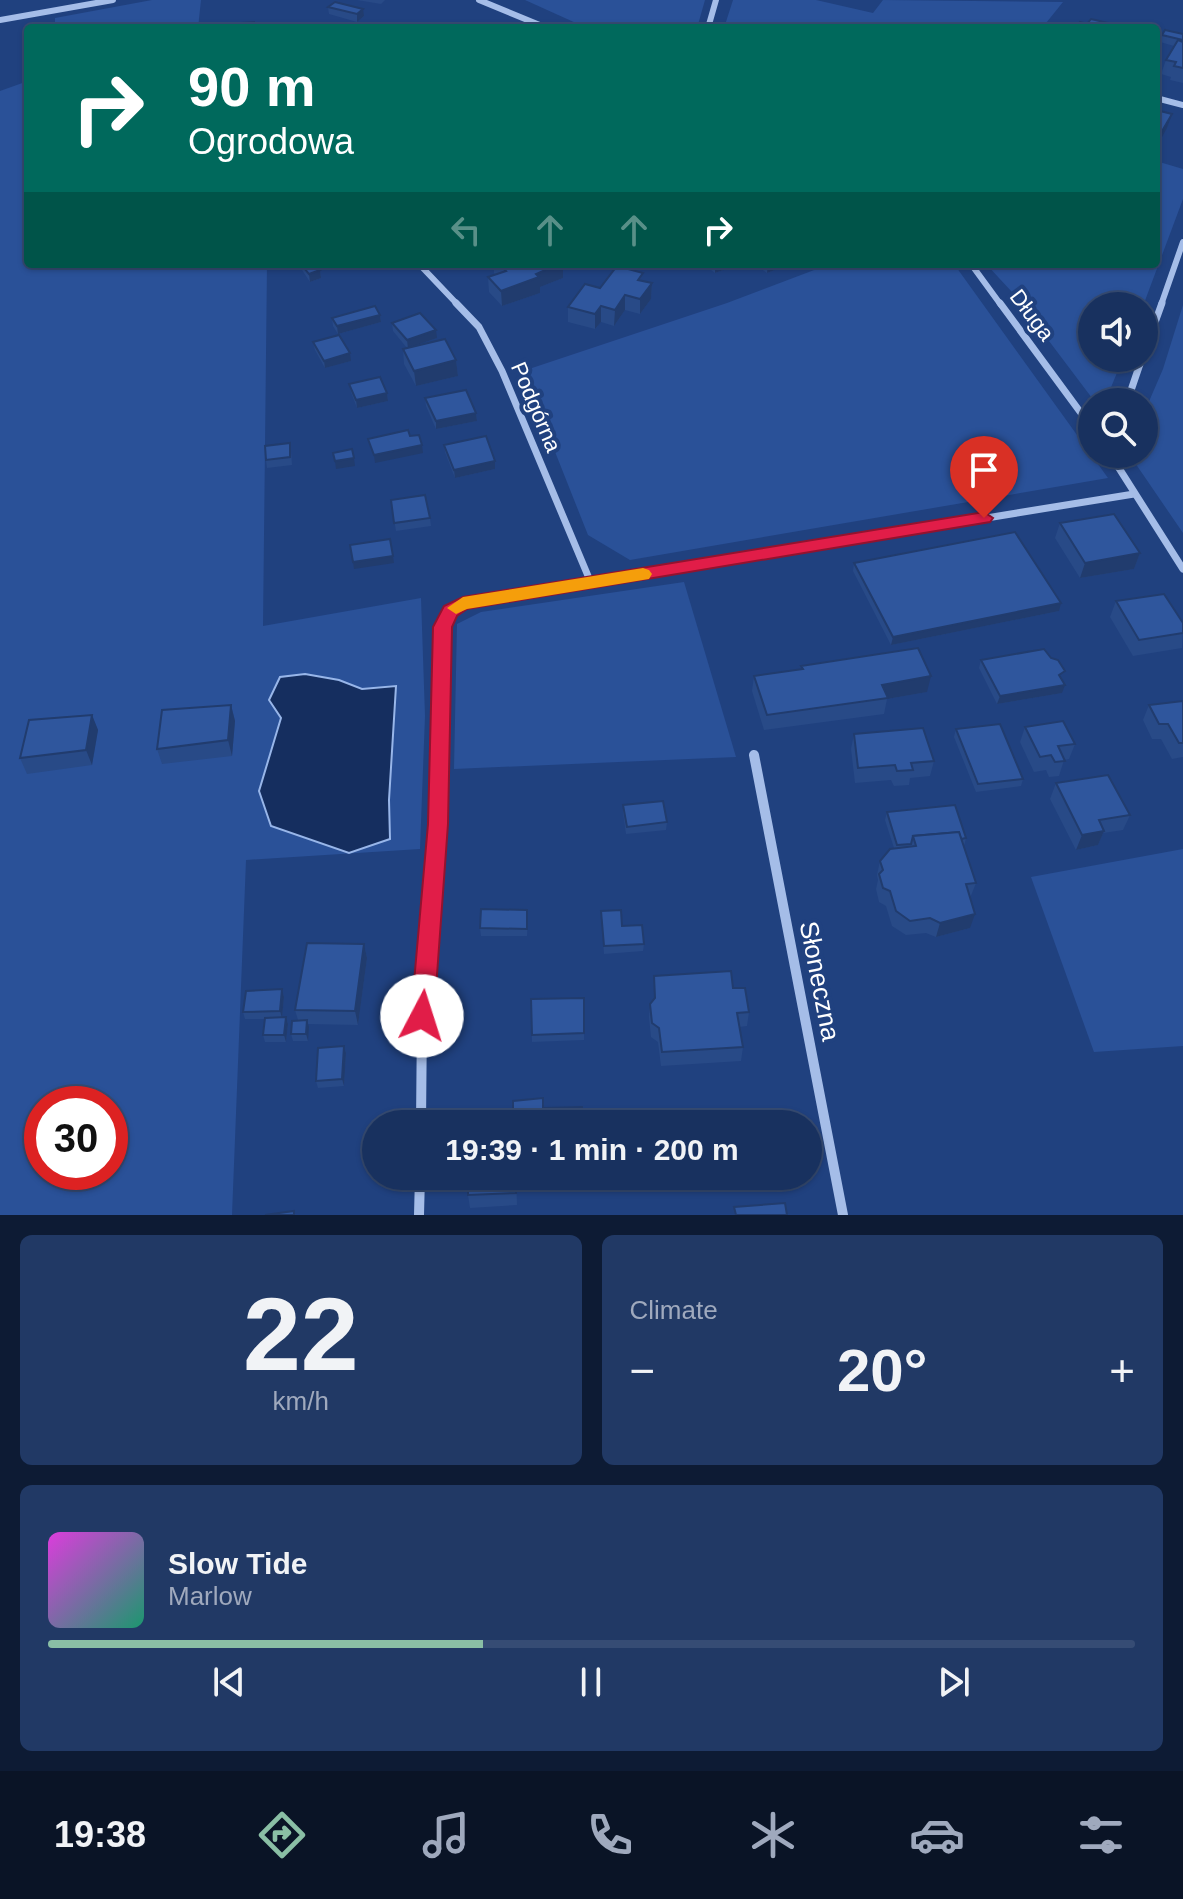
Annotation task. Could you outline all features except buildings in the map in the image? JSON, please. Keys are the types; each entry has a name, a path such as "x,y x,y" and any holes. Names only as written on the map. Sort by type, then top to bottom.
{"street":[{"path":"0,20 113,0"},
{"path":"479,0 537,24"},
{"path":"709,24 716,0"},
{"path":"1160,99 1183,105"},
{"path":"1158,313 1183,242"},
{"name":"Podgórna","path":"423,268 479,327 502,371 591,583"},
{"name":"Długa","path":"974,268 1078,409"},
{"path":"1118,468 1183,569"},
{"path":"421,1110 422,1016 438,824 442,627 450,611 463,603 1134,494"},
{"name":"Słoneczna","path":"754,755 843,1215"},
{"path":"419,1215 420,1190"}],"shaded area":[{"path":"152,0 201,0 198,24 55,24 55,18"},
{"path":"525,0 705,0 698,24 578,24"},
{"path":"733,0 816,0 873,13 883,0 1063,2 1045,24 725,24"},
{"path":"24,82 24,268 267,268 263,626 421,598 425,716 420,849 246,860 232,1215 0,1215 0,91"},
{"path":"1160,162 1183,169 1183,199 1160,261"},
{"path":"819,268 957,268 1078,436 1078,468 1101,468 1108,478 630,560 588,535 523,371 727,303"},
{"path":"990,268 1157,268 1148,292 1078,292 1078,372 1117,372 1111,388 1084,388 1012,292"},
{"path":"1183,305 1183,533 1139,468 1158,468 1158,388 1155,388"},
{"path":"684,582 736,757 454,769 457,624 481,612"},
{"path":"305,674 339,680 362,689 396,686 389,800 390,839 349,853 271,826 259,791 281,718 269,700 280,677"},
{"path":"1183,849 1183,1046 1094,1052 1031,877"}],"slow traffic":[{"path":"456,608 463,603 643,574"}],"route":[{"path":"422,1016 438,824 442,627 450,611 463,603 984,518"}]}
